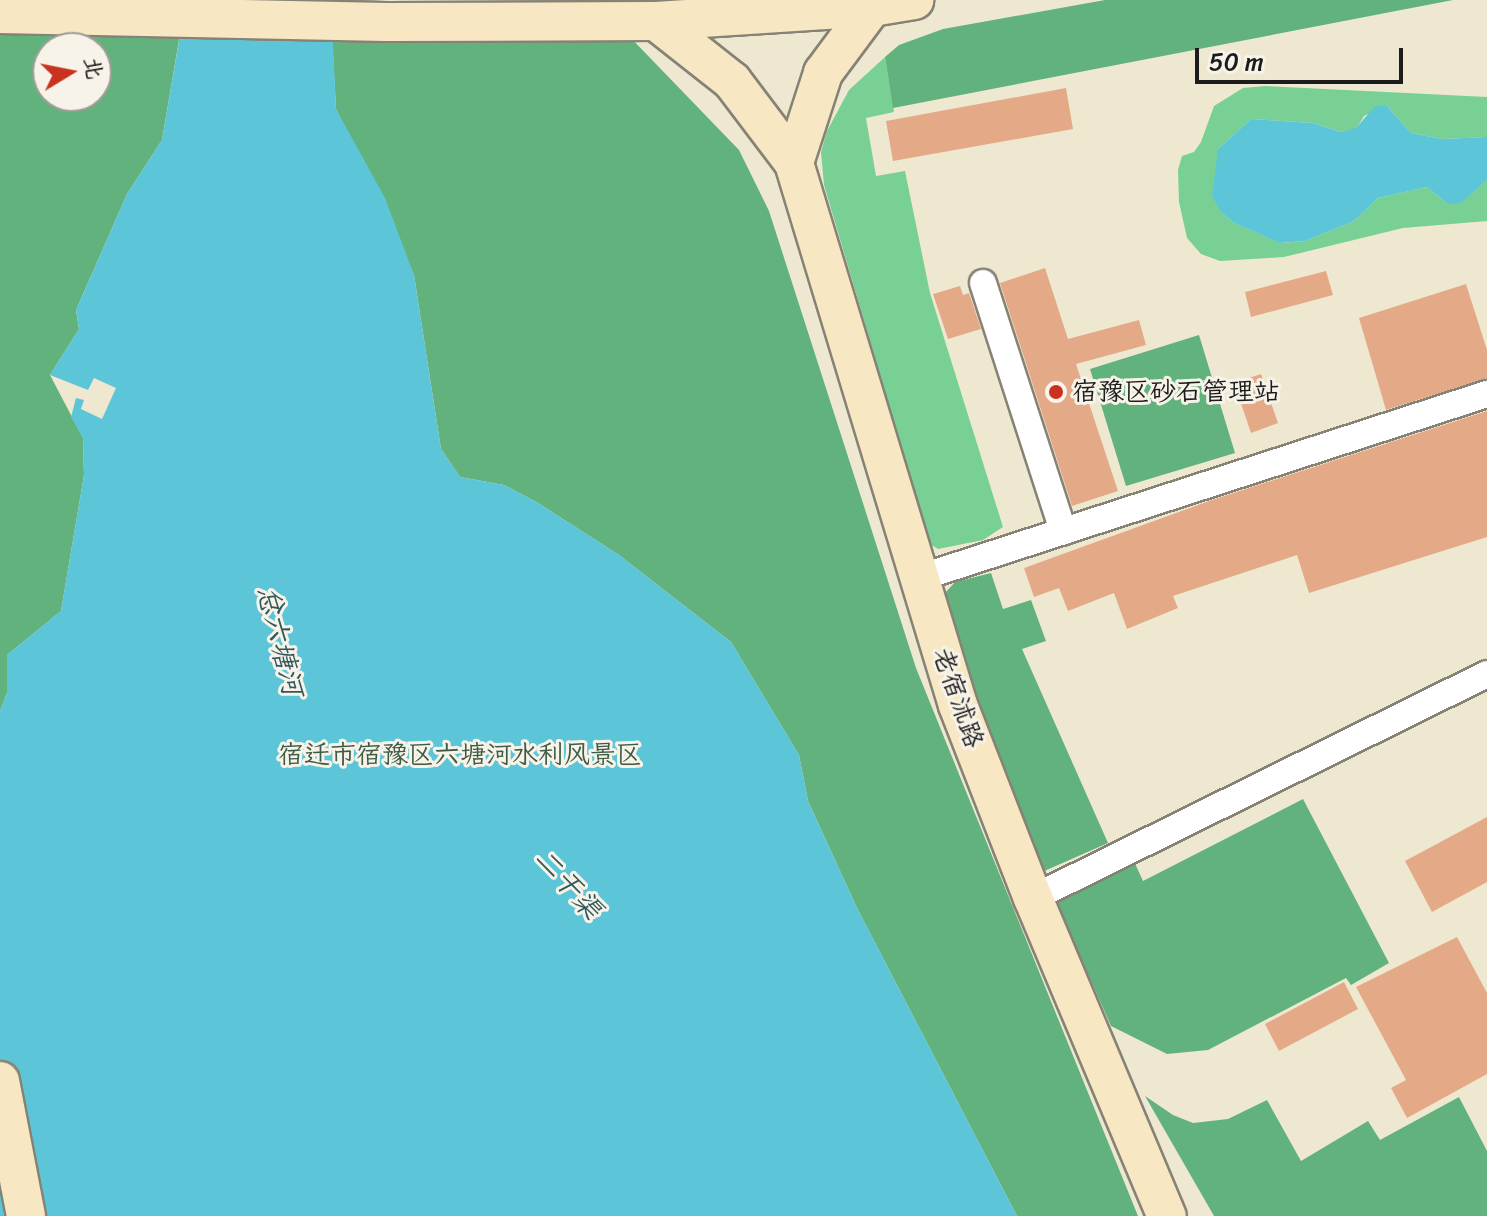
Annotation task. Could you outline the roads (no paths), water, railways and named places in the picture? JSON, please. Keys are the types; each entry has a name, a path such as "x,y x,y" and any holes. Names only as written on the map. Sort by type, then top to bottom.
{"main road":[{"path":"0,14 386,22 656,21 872,7 914,0"},
{"path":"794,163 823,73 872,7"},
{"name":"老宿沭路","path":"656,21 732,81 794,163 958,705 1033,898 1167,1216"},
{"path":"0,1081 26,1216"}],"street":[{"path":"983,283 1063,531"},
{"path":"919,578 1487,394"},
{"path":"1033,898 1487,674"}],"water":[{"name":"宿迁市宿豫区六塘河水利风景区","path":"186,0 331,0 336,109 385,198 414,275 441,449 460,477 504,485 538,503 619,555 731,642 799,755 808,801 857,908 1017,1216 0,1216 0,711 7,693 7,655 61,611 84,475 83,438 71,417 76,398 84,400 81,409 102,419 116,388 94,378 88,390 50,375 79,329 76,310 127,194 162,140"},
{"path":"1386,105 1411,133 1442,139 1487,137 1487,180 1461,203 1448,204 1427,187 1378,198 1354,221 1305,241 1280,243 1234,223 1222,213 1212,196 1218,149 1251,119 1313,123 1341,132 1356,128 1374,107"}],"place":[{"name":"宿豫区砂石管理站","path":"1056,392"}],"water label":[{"name":"总六塘河","path":"280,641"},
{"name":"二干渠","path":"568,884"}]}
